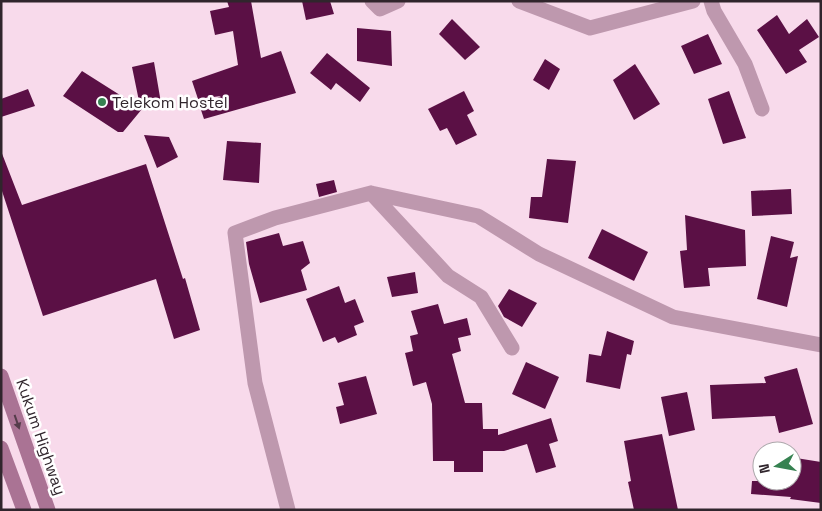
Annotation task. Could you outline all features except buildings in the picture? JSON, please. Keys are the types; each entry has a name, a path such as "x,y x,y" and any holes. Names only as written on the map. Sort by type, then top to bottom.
{"main road":[{"name":"Kukum Highway","path":"1,376 48,510"},
{"path":"1,448 24,510"}],"street":[{"path":"372,1 380,9 398,1"},
{"path":"520,1 590,28 694,1"},
{"path":"711,1 714,11 745,64 762,110"},
{"path":"372,193 448,276 481,297 512,348"},
{"path":"288,510 255,383 235,233 275,218 372,193 478,216 539,254 673,317 821,344"}],"place":[{"name":"Telekom Hostel","path":"102,102"}]}
